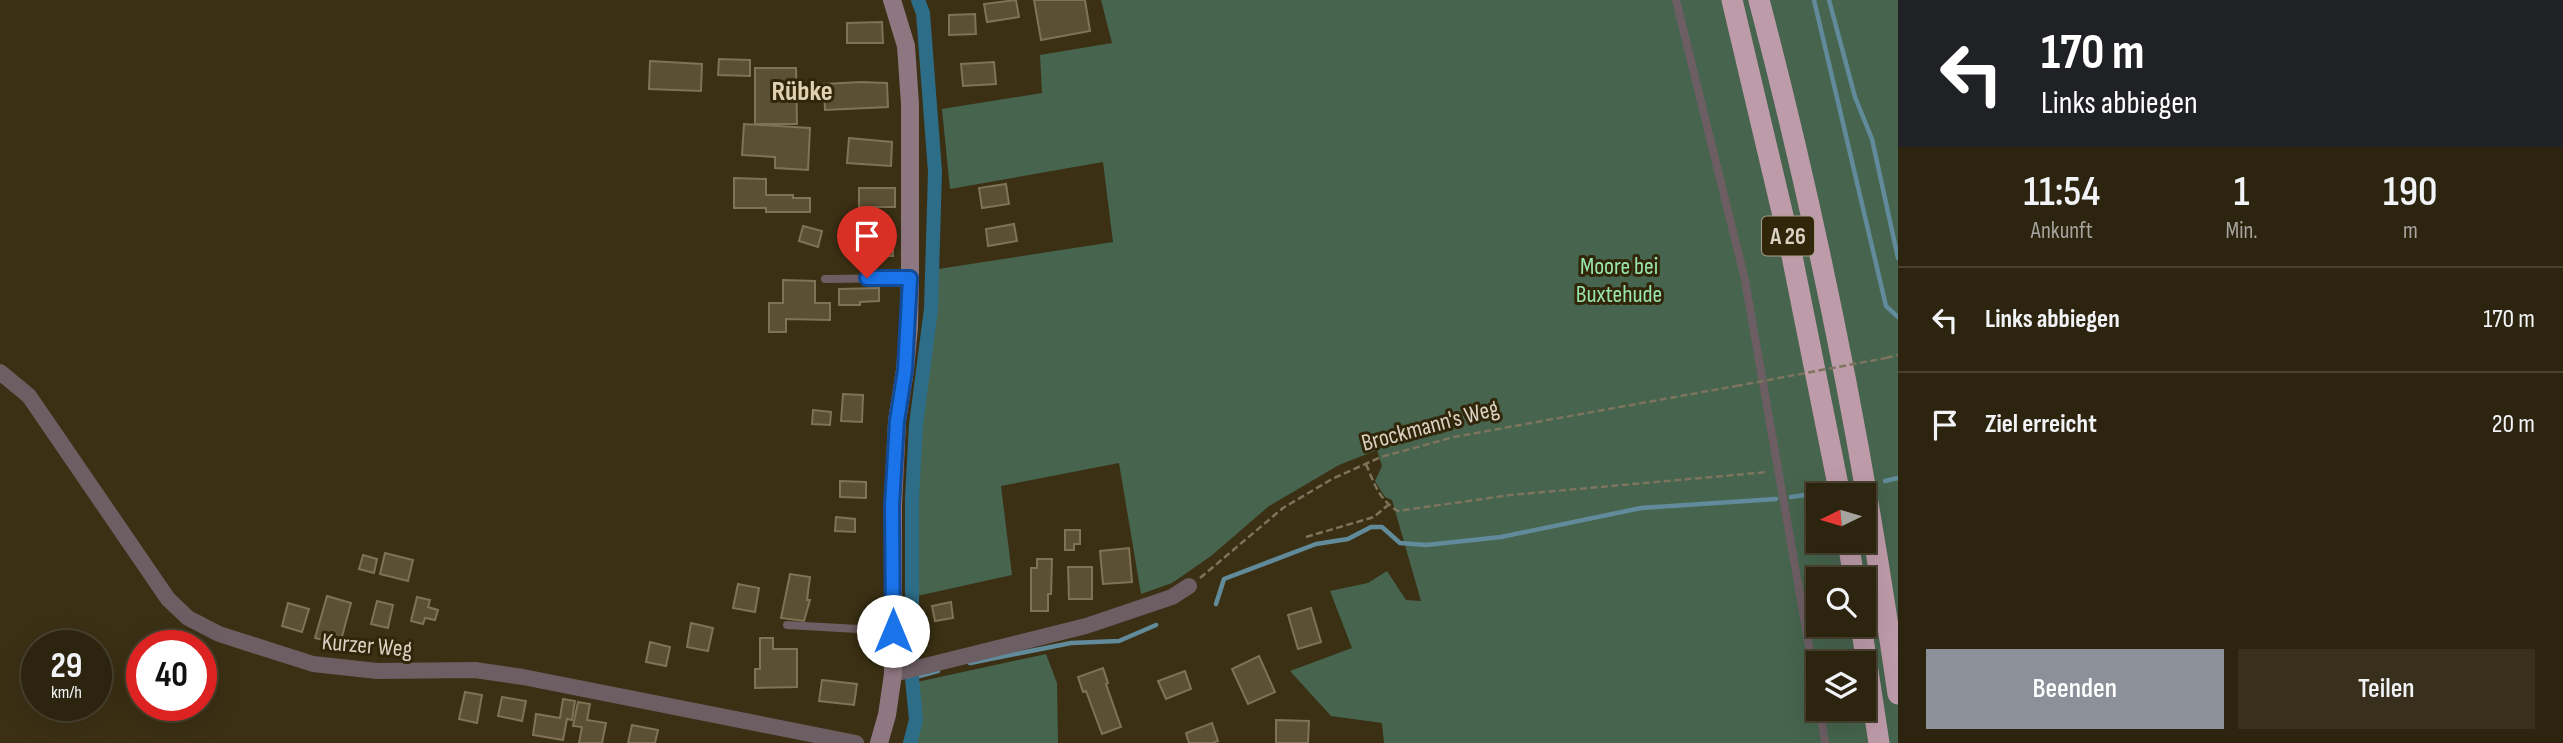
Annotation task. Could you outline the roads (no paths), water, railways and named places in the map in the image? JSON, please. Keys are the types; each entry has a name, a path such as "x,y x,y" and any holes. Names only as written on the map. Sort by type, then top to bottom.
{"highway":[{"name":"A 26","path":"1732,0 1789,241 1838,483"},
{"name":"A 26","path":"1759,0 1805,192 1866,492 1898,694"},
{"path":"1863,637 1879,743"}],"street":[{"path":"879,743 899,672 893,631 892,505 897,421 906,359 910,278 910,104 906,46 892,0"},
{"name":"Kurzer Weg","path":"0,372 29,396 168,599 188,618 219,634 313,664 377,671 475,670 499,673 856,743"},
{"path":"899,672 1086,626 1172,597 1189,586"}],"lane":[{"path":"1676,0 1745,280 1810,651"},
{"path":"825,279 910,278"},
{"path":"787,625 893,631"},
{"path":"1822,721 1825,743"}],"waterway":[{"path":"910,743 916,720 912,678 912,498 916,425 931,309 935,172 923,13 918,0"},
{"path":"1814,0 1886,306 1898,317"},
{"path":"1829,0 1855,97 1872,139 1898,258"},
{"path":"1885,481 1898,478"},
{"path":"1791,497 1806,495"},
{"path":"1216,604 1224,579 1316,544 1348,539 1371,527 1382,527 1400,543 1426,545 1501,537 1641,508 1776,499"},
{"path":"970,663 1071,643 1119,641 1156,625"},
{"path":"912,678 938,671"}],"district":[{"name":"Rübke","path":"802,90"}],"park label":[{"name":"Moore bei Buxtehude","path":"1619,280"}]}
